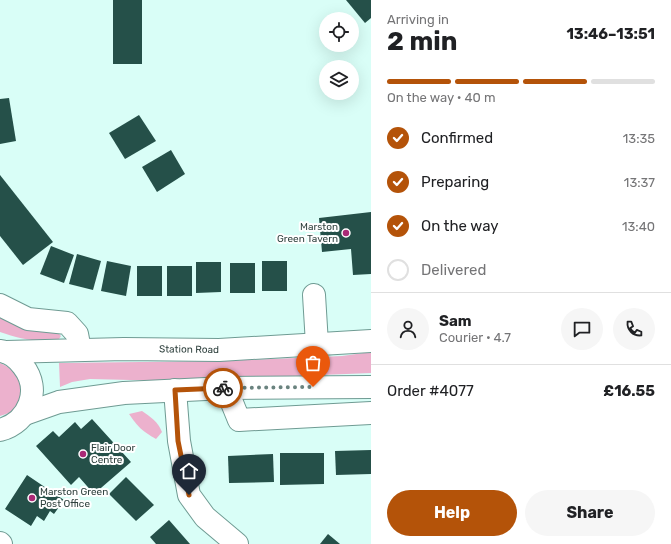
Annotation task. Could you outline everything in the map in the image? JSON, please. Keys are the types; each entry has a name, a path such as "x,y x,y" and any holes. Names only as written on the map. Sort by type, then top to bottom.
{"street":[{"path":"314,295 317,344"},
{"path":"0,306 28,319 66,323 77,334 80,350"},
{"name":"Station Road","path":"3,351 220,350 371,341"},
{"path":"0,440 32,397 33,387 30,374 18,359 3,351"},
{"path":"13,422 59,402 124,393 226,388 371,387"},
{"path":"226,388 239,420 371,414"},
{"path":"175,390 178,441 189,495 205,517 237,544"}],"shaded area":[{"path":"0,315 57,332 61,336 59,339 44,341 15,337 0,332"},
{"path":"371,352 371,373 171,381 90,379 72,382 60,387 59,363 223,361 342,356"},
{"path":"0,363 14,372 21,386 22,393 16,407 9,413 0,416"},
{"path":"142,411 154,420 162,432 156,439 147,434 129,414"}],"building":[{"path":"113,0 142,0 142,64 113,64"},
{"path":"346,0 371,0 371,18 365,23 359,16 359,12 356,12"},
{"path":"9,98 16,141 0,144 0,99"},
{"path":"139,115 156,141 125,159 109,133"},
{"path":"171,150 185,174 157,192 142,167"},
{"path":"0,175 53,242 23,265 0,236"},
{"name":"Marston Green Tavern","path":"371,212 371,274 353,275 351,249 322,252 319,218"},
{"path":"51,246 74,255 64,283 40,274"},
{"path":"77,254 101,261 93,290 69,284"},
{"path":"107,261 131,266 126,296 101,291"},
{"path":"262,261 287,261 287,291 262,291"},
{"path":"196,262 221,262 221,292 196,293"},
{"path":"230,263 255,263 255,293 230,293"},
{"path":"137,266 162,266 162,296 137,296"},
{"path":"167,266 192,266 192,296 167,296"},
{"name":"Flair Door Centre","path":"92,419 131,462 94,494 79,477 71,485 36,446 53,431 59,437 75,422 81,429"},
{"path":"371,450 371,474 336,475 335,451"},
{"path":"280,453 324,453 324,484 280,485"},
{"path":"273,454 274,482 229,483 228,456"},
{"path":"27,475 64,500 54,514 50,511 44,521 37,516 31,526 5,509"},
{"path":"126,477 154,505 136,521 109,494"},
{"path":"169,520 190,544 156,544 150,537"},
{"path":"328,534 340,544 320,544"}],"way so far":[{"path":"223,388 313,387"}],"place":[{"name":"Marston Green Tavern","path":"346,233"},
{"name":"Flair Door Centre","path":"83,454"},
{"name":"Marston Green Post Office","path":"32,498"}],"route":[{"path":"189,495 178,441 175,390 223,388"}]}
